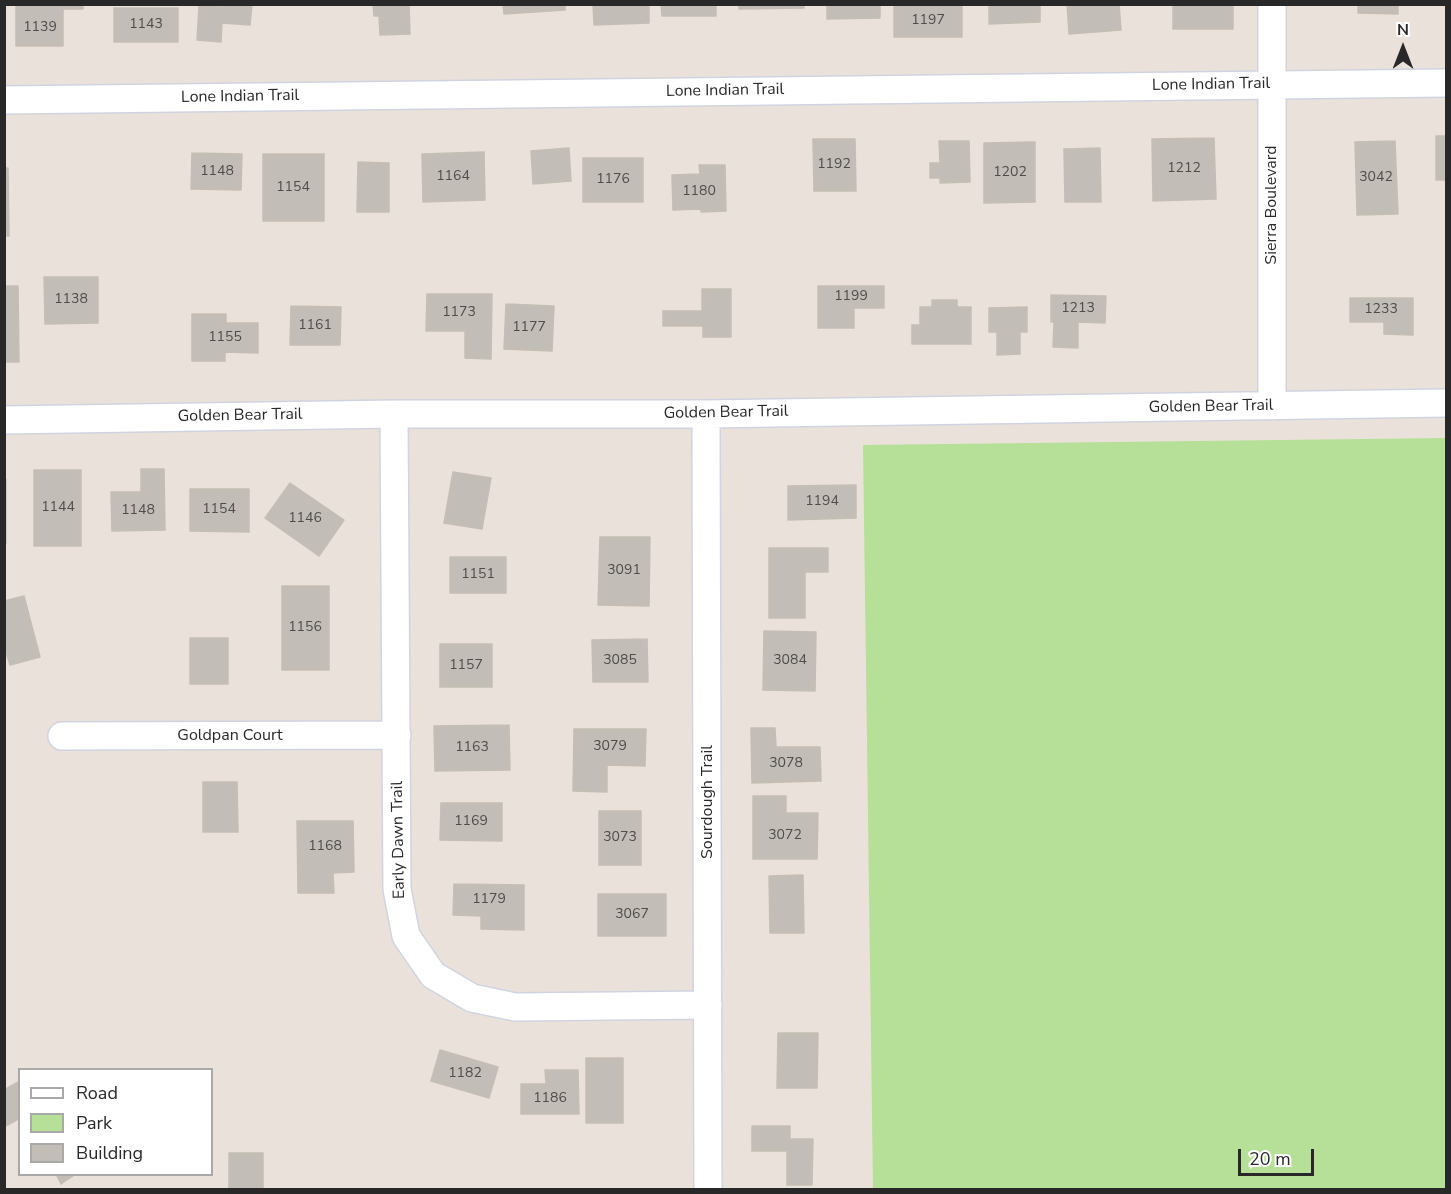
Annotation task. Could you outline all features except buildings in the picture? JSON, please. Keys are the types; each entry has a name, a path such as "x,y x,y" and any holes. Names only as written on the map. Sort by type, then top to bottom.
{"street":[{"name":"Sierra Boulevard","path":"1272,4 1272,406"},
{"name":"Lone Indian Trail","path":"4,100 1446,82"},
{"name":"Golden Bear Trail","path":"4,420 394,414 706,414 1446,403"},
{"name":"Early Dawn Trail","path":"394,414 398,889 406,936 433,975 472,998 515,1007 708,1005"},
{"name":"Sourdough Trail","path":"706,414 708,1190"},
{"name":"Goldpan Court","path":"62,736 398,735"}],"green space":[{"path":"1446,438 1446,1189 873,1189 863,445"}]}
